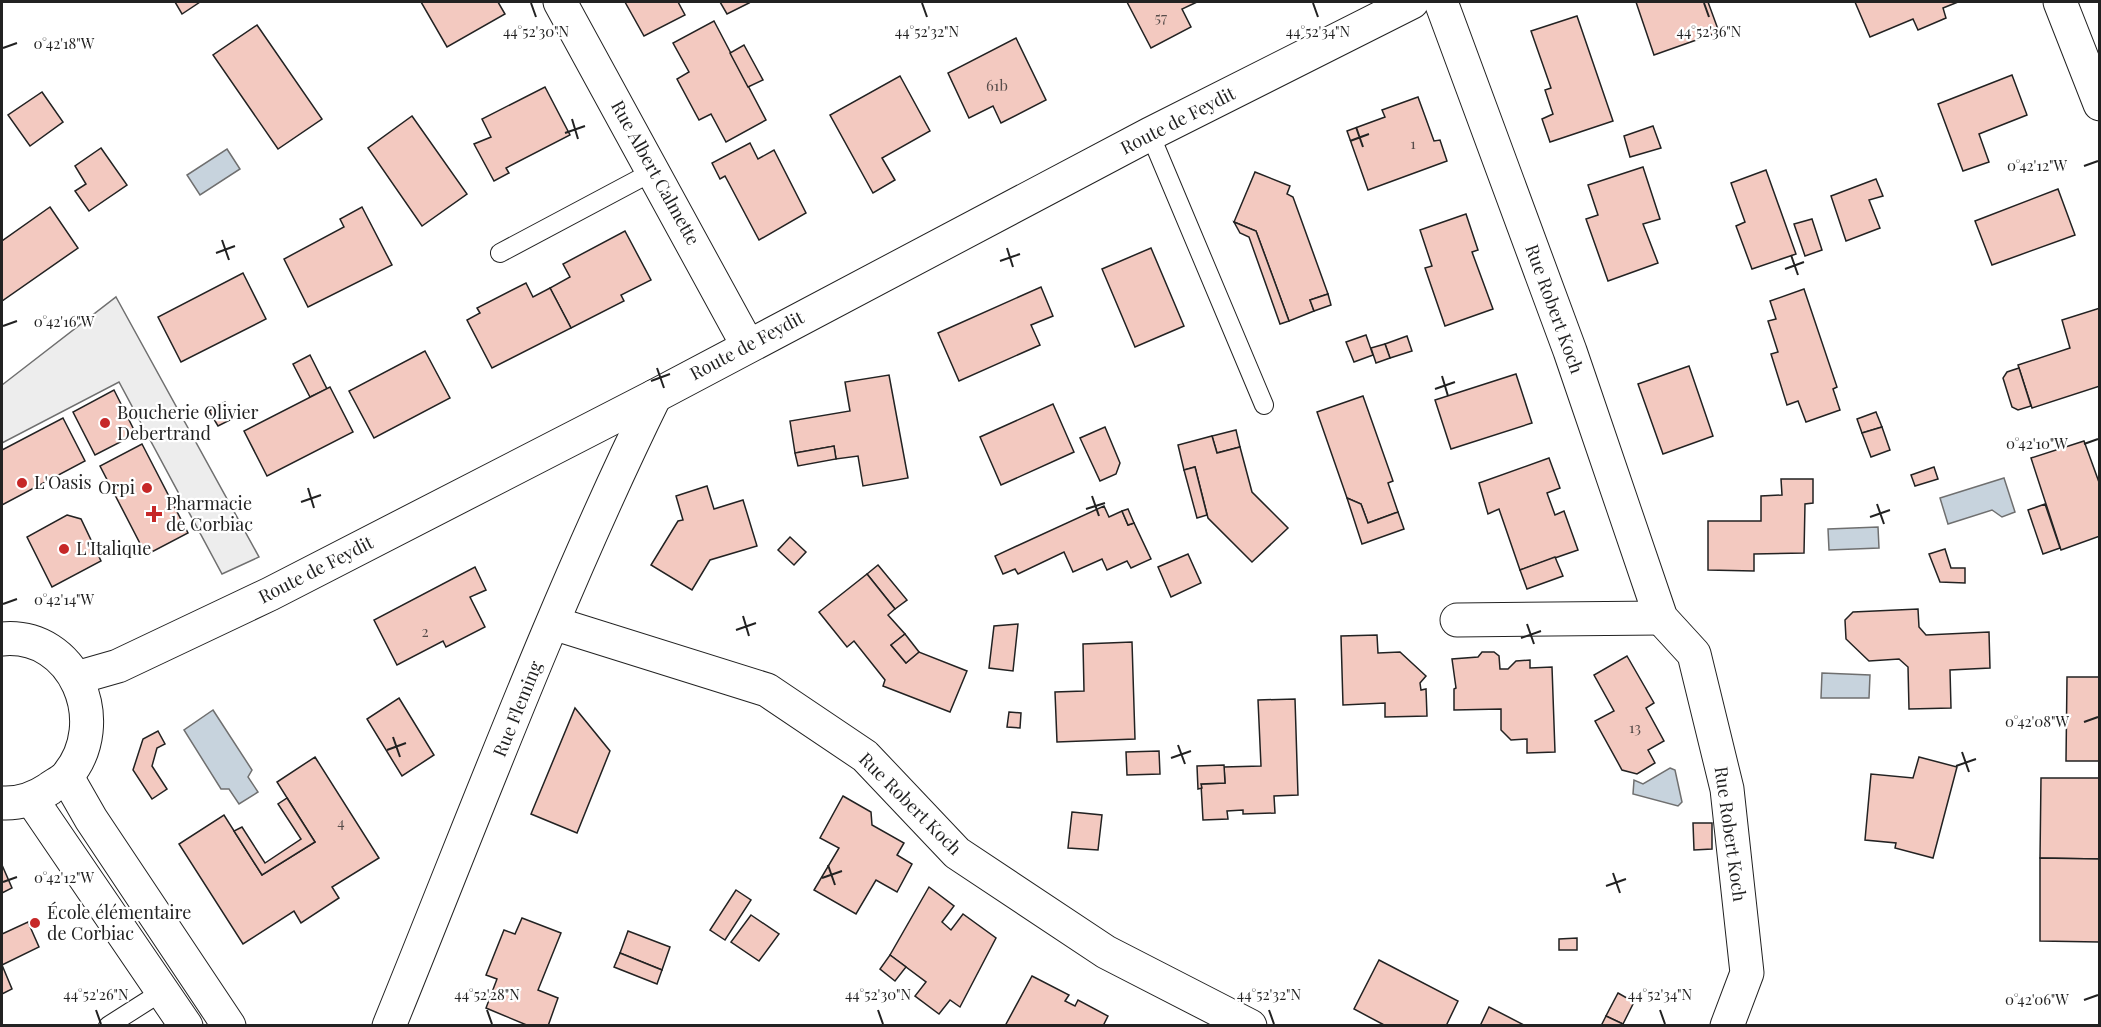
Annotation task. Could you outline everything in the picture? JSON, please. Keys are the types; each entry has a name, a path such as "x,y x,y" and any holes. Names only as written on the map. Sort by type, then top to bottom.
{"street":[{"name":"Rue Albert Calmette","path":"560,2 748,346"},
{"name":"Route de Feydit","path":"76,678 118,666 270,594 655,396 1150,134 1412,2"},
{"name":"Rue Robert Koch","path":"1441,2 1570,351 1661,618 1694,654 1727,789 1747,973 1727,1026"},
{"path":"2060,2 2100,104"},
{"name":"Rue Fleming","path":"389,1026 553,623 621,466 655,396"},
{"path":"1457,620 1661,618"},
{"name":"Rue Robert Koch","path":"553,623 767,690 865,756 957,853 1106,952 1250,1026"},
{"path":"2,639 27,641 55,655 76,678 88,711 84,746 67,777 17,802 163,991 186,1026"},
{"path":"67,777 91,819 229,1026"}],"lane":[{"path":"1150,134 1264,405"},
{"path":"500,254 654,171"},
{"path":"108,1026 163,991"}],"shaded area":[{"path":"227,149 240,169 200,195 187,175"},
{"path":"116,297 259,557 222,574 119,382 2,443 2,385"},
{"path":"2004,478 2015,512 2002,517 1992,510 1948,524 1940,498"},
{"path":"1878,527 1879,548 1829,550 1828,529"},
{"path":"1822,673 1870,675 1869,698 1821,698"},
{"path":"213,710 252,770 248,777 258,792 239,804 229,789 221,789 184,730"},
{"path":"1670,768 1675,770 1682,802 1678,806 1633,794 1634,780 1643,784"}],"building":[{"path":"175,2 200,2 182,14"},
{"path":"421,2 498,2 505,14 447,47"},
{"path":"625,2 678,2 685,15 644,36"},
{"path":"720,2 748,2 749,3 727,14"},
{"path":"1127,2 1197,2 1182,9 1191,27 1151,48"},
{"path":"1636,2 1708,2 1719,32 1654,55"},
{"path":"1855,2 1958,2 1943,8 1946,18 1918,30 1913,19 1870,37"},
{"path":"1577,16 1613,121 1550,142 1542,119 1553,114 1545,90 1551,88 1531,31"},
{"path":"714,21 766,120 726,142 711,114 699,120 677,79 689,72 673,43"},
{"path":"257,25 322,119 278,149 213,55"},
{"path":"1016,38 1046,100 1001,123 993,106 969,118 948,73"},
{"path":"744,45 763,80 748,87 730,53"},
{"path":"2012,75 2027,115 1979,134 1989,162 1963,171 1938,104"},
{"path":"900,76 930,131 882,158 895,180 873,193 830,115"},
{"path":"545,87 570,135 506,168 509,173 494,181 474,144 491,137 482,119"},
{"path":"42,92 63,122 30,146 8,115"},
{"path":"1418,97 1434,141 1440,140 1447,161 1368,190 1347,131 1385,117 1382,110"},
{"path":"412,116 467,194 422,226 368,148"},
{"path":"1653,126 1661,148 1630,157 1624,136"},
{"path":"750,143 758,159 774,150 806,213 759,240 725,176 720,179 712,163"},
{"path":"101,148 127,185 89,211 75,191 86,184 75,166"},
{"path":"1643,167 1660,219 1643,224 1658,263 1608,281 1586,219 1598,215 1588,185"},
{"path":"1766,170 1796,254 1752,269 1736,226 1745,222 1731,183"},
{"path":"1255,172 1290,186 1287,194 1293,197 1328,294 1310,300 1314,311 1289,321 1256,231 1234,222"},
{"path":"1876,179 1883,196 1869,200 1880,228 1846,241 1831,196"},
{"path":"2058,189 2075,235 1992,265 1975,221"},
{"path":"50,207 78,248 2,301 2,241"},
{"path":"362,207 392,265 308,307 284,259 344,227 340,219"},
{"path":"1466,214 1478,250 1472,252 1493,309 1445,326 1425,268 1432,266 1420,230"},
{"path":"1812,219 1822,250 1805,256 1794,224"},
{"path":"1234,222 1256,231 1289,321 1280,324 1249,237 1240,233"},
{"path":"625,231 651,280 621,295 624,301 571,328 550,288 570,277 563,264"},
{"path":"1151,248 1184,326 1135,347 1102,269"},
{"path":"243,273 266,319 181,362 158,317"},
{"path":"526,283 533,297 550,288 571,328 492,368 467,320 480,313 477,308"},
{"path":"1041,287 1053,316 1031,325 1040,345 959,381 938,333"},
{"path":"1804,289 1837,387 1833,389 1840,410 1806,422 1798,401 1787,405 1771,354 1778,352 1768,321 1776,319 1770,301"},
{"path":"1328,294 1331,305 1314,311 1310,300"},
{"path":"2100,308 2100,386 2032,408 2018,365 2070,348 2062,320"},
{"path":"1366,335 1373,355 1354,362 1346,342"},
{"path":"1407,336 1412,351 1390,358 1385,344"},
{"path":"1385,344 1390,358 1376,363 1371,348"},
{"path":"425,351 450,398 374,438 349,391"},
{"path":"310,355 327,389 310,397 293,364"},
{"path":"1689,366 1713,436 1663,454 1638,384"},
{"path":"2019,368 2031,406 2018,410 2012,407 2003,378 2007,372"},
{"path":"1516,374 1532,423 1451,449 1435,400"},
{"path":"889,375 908,478 863,486 858,456 836,459 834,446 795,453 790,421 850,411 845,382"},
{"path":"330,387 353,432 267,476 244,431"},
{"name":"Boucherie Olivier Debertrand","path":"114,390 136,434 95,455 73,412"},
{"path":"1363,396 1393,481 1388,483 1398,512 1368,523 1361,504 1347,498 1317,412"},
{"path":"225,402 234,418 218,426 209,411"},
{"path":"1053,404 1074,452 1001,485 980,437"},
{"path":"1876,412 1882,427 1862,433 1857,419"},
{"name":"L'Oasis","path":"63,418 85,461 2,505 2,450"},
{"path":"1105,427 1120,463 1116,474 1100,481 1080,438"},
{"path":"1882,427 1890,450 1871,457 1862,433"},
{"path":"1236,430 1240,447 1217,453 1212,436"},
{"path":"1212,436 1217,453 1240,447 1252,492 1288,528 1252,562 1208,518 1195,467 1184,470 1178,445"},
{"path":"2084,441 2100,485 2100,536 2061,550 2031,458"},
{"path":"142,444 188,533 146,555 100,466"},
{"path":"834,446 836,459 798,466 795,453"},
{"path":"1549,458 1560,488 1547,493 1555,515 1564,511 1578,550 1520,570 1499,509 1488,514 1479,483"},
{"path":"1195,467 1207,515 1197,518 1184,470"},
{"path":"1934,467 1938,479 1915,486 1911,475"},
{"path":"1781,479 1813,479 1813,503 1805,504 1804,553 1754,554 1754,571 1708,570 1708,521 1761,521 1761,496 1782,495"},
{"path":"707,486 714,509 743,500 757,546 710,560 692,590 651,565 678,521 683,520 676,496"},
{"path":"1347,498 1361,504 1368,523 1398,512 1404,529 1362,544"},
{"path":"2045,504 2060,548 2043,554 2028,510"},
{"path":"1104,506 1109,517 1122,511 1128,525 1134,523 1151,559 1131,568 1127,561 1107,570 1102,559 1073,572 1064,552 1018,574 1015,569 1003,574 995,556"},
{"path":"1128,509 1134,523 1128,525 1122,511"},
{"name":"L'Italique","path":"67,515 81,519 101,561 52,587 27,537"},
{"path":"790,537 806,552 794,565 778,550"},
{"path":"1945,549 1951,568 1965,568 1965,583 1940,582 1929,554"},
{"path":"1188,554 1201,583 1171,597 1158,567"},
{"path":"1555,557 1563,576 1527,589 1520,570"},
{"path":"878,565 907,600 895,609 867,574"},
{"path":"475,567 486,590 470,597 485,627 446,647 443,641 397,665 374,620"},
{"path":"867,574 895,609 888,615 905,634 891,645 906,663 919,652 967,671 950,712 883,686 885,680 854,641 847,647 819,612"},
{"path":"1918,609 1919,627 1926,635 1989,632 1990,668 1950,670 1951,708 1909,709 1908,667 1899,659 1869,661 1846,639 1845,620 1853,612"},
{"path":"1018,624 1013,671 989,668 994,626"},
{"path":"905,634 919,652 906,663 891,645"},
{"path":"1377,635 1378,653 1400,652 1426,676 1420,683 1421,690 1426,689 1427,716 1385,717 1385,703 1343,705 1341,636"},
{"path":"1132,642 1135,739 1057,742 1055,692 1084,691 1083,644"},
{"path":"1482,652 1494,652 1499,656 1500,669 1508,669 1516,661 1530,660 1530,668 1552,667 1555,752 1527,753 1527,739 1511,740 1501,730 1501,709 1454,710 1454,689 1456,688 1452,659 1478,657"},
{"path":"1627,656 1654,703 1646,708 1664,741 1648,750 1655,763 1637,774 1622,770 1595,721 1614,711 1594,675"},
{"path":"2067,677 2100,677 2100,761 2066,761"},
{"path":"399,698 434,755 402,776 367,719"},
{"path":"1295,699 1298,795 1274,796 1275,813 1243,814 1243,810 1227,811 1228,819 1203,820 1201,784 1225,783 1224,767 1261,766 1258,700"},
{"path":"575,708 610,751 577,833 531,814"},
{"path":"1009,712 1021,713 1020,728 1007,727"},
{"path":"158,731 165,744 157,748 152,766 167,789 152,799 133,770 143,739"},
{"path":"1159,751 1160,774 1127,775 1126,752"},
{"path":"315,757 379,858 332,887 339,898 301,923 294,911 243,944 179,844 224,815 262,875 315,842 277,782"},
{"path":"1919,757 1957,767 1933,858 1895,848 1896,843 1865,840 1871,774 1913,778"},
{"path":"1224,765 1225,783 1201,784 1202,788 1198,789 1197,766"},
{"path":"2041,778 2099,778 2099,859 2040,858"},
{"path":"843,796 871,812 872,825 904,843 897,855 912,864 897,892 876,880 856,914 814,890 839,848 820,838"},
{"path":"287,798 315,842 262,875 234,831 242,827 265,863 301,839 278,804"},
{"path":"1072,812 1102,815 1098,850 1068,848"},
{"path":"1693,823 1712,823 1712,849 1694,850"},
{"path":"2040,858 2099,859 2099,942 2040,941"},
{"path":"2,865 12,888 2,893"},
{"path":"929,887 954,906 942,922 951,930 963,914 996,938 960,1007 950,1000 939,1014 915,996 926,982 890,955"},
{"path":"736,890 751,900 725,940 710,930"},
{"path":"751,915 779,934 759,961 731,942"},
{"path":"522,918 561,933 538,990 558,998 548,1026 529,1026 486,1008 497,979 486,975 504,930 515,934"},
{"path":"28,922 39,947 2,965 2,934"},
{"path":"628,931 670,947 662,970 620,953"},
{"path":"1577,938 1577,950 1559,950 1559,939"},
{"path":"620,953 662,970 657,984 614,967"},
{"path":"890,955 906,967 895,981 880,969"},
{"path":"1379,960 1458,1001 1446,1026 1386,1026 1354,1009"},
{"path":"2,965 12,989 2,994"},
{"path":"1032,976 1069,995 1065,1001 1075,1006 1078,1000 1108,1016 1103,1026 1005,1026"},
{"path":"1618,993 1634,1002 1623,1024 1606,1016"},
{"path":"1489,1007 1526,1026 1480,1026"},
{"path":"1606,1016 1623,1024 1622,1026 1601,1026"}],"place":[{"name":"Boucherie Olivier Debertrand","path":"105,423"},
{"name":"L'Oasis","path":"22,483"},
{"name":"Orpi","path":"147,488"},
{"name":"Pharmacie de Corbiac","path":"154,514"},
{"name":"L'Italique","path":"64,549"},
{"name":"École élémentaire de Corbiac","path":"35,923"}]}
